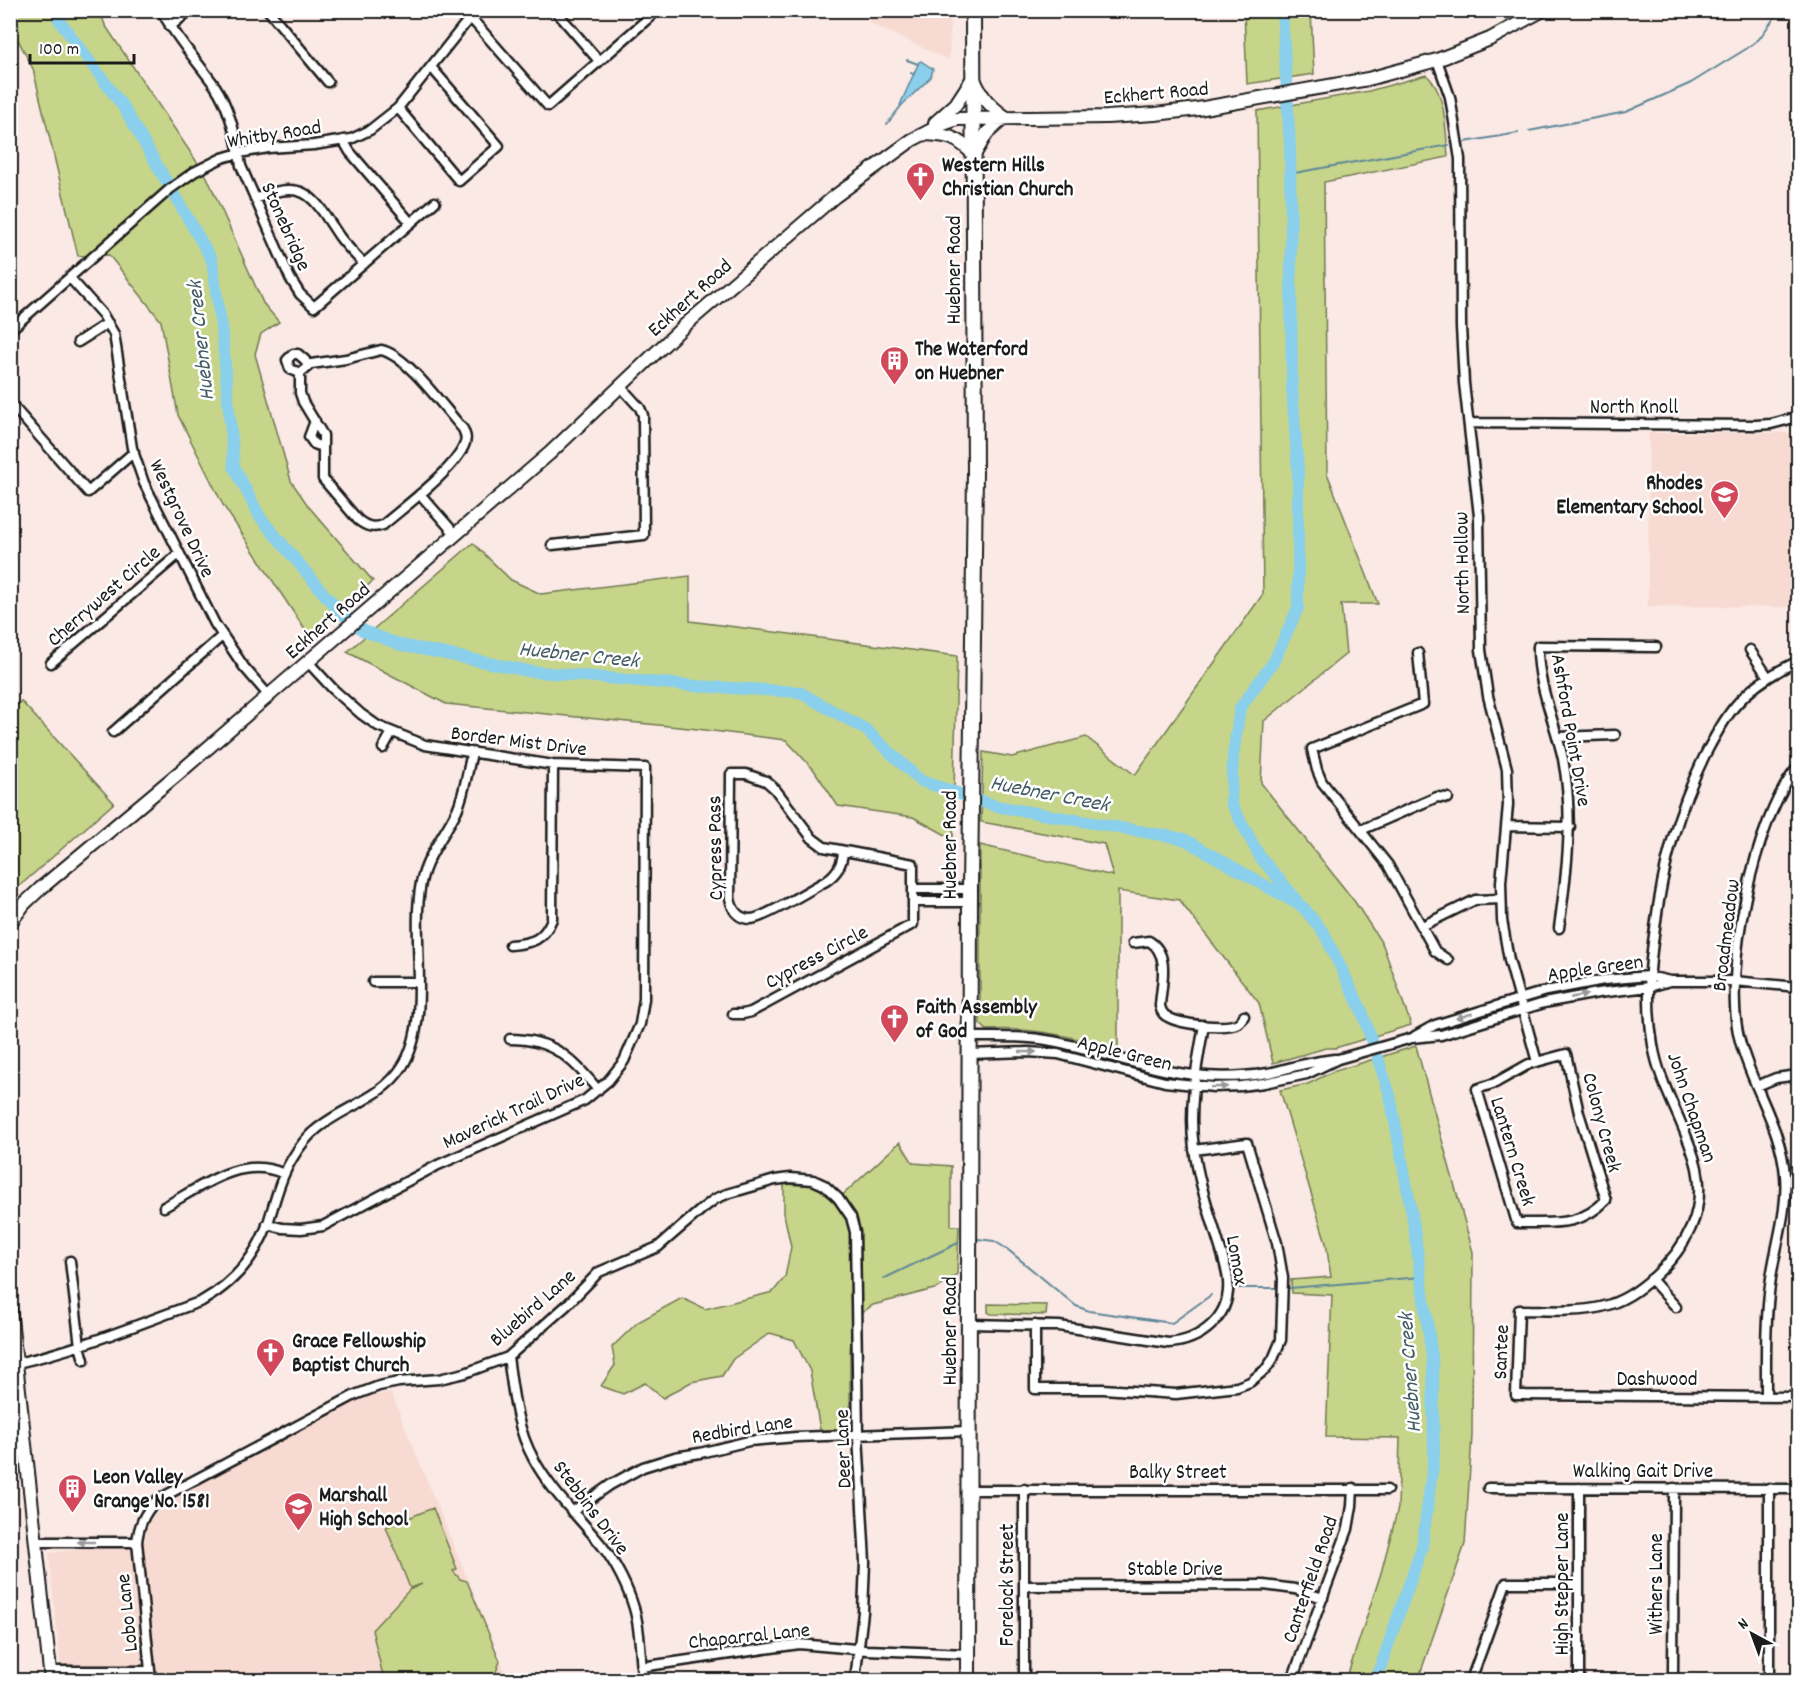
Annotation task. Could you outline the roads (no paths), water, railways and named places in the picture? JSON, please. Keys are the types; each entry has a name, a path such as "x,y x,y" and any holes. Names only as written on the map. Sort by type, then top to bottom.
{"main road":[{"name":"Huebner Road","path":"968,1680 970,837 975,472 973,10"},
{"name":"Eckhert Road","path":"11,922 24,904 41,888 269,696 550,453 684,326 834,196 895,151 923,134 957,119 1107,117 1198,109 1377,77 1437,60 1490,39 1543,10"},
{"path":"923,134 945,135 956,139 974,154 987,133 1005,117 990,106 981,95 973,78"},
{"path":"923,134 956,104 973,78"},
{"path":"10,1310 50,1676"}],"street":[{"name":"Stonebridge","path":"161,10 170,27 221,97 241,166 294,287 314,307 364,264"},
{"path":"170,27 190,10"},
{"path":"268,10 328,82"},
{"path":"555,10 599,61"},
{"path":"473,14 548,106 652,15 648,10"},
{"name":"Whitby Road","path":"10,330 170,189 194,172 222,158 239,153 343,140 370,130 398,108 473,14"},
{"name":"North Hollow","path":"1437,60 1450,97 1460,159 1461,327 1479,516 1481,650 1485,681 1507,769 1507,826 1501,898 1507,949 1537,1062"},
{"path":"398,108 459,181 499,146 431,67"},
{"path":"343,140 350,152 411,223"},
{"path":"255,199 287,189 305,194 313,199 326,214 340,238 364,264 435,202"},
{"name":"Westgrove Drive","path":"70,278 108,323 114,334 134,452 144,483 222,636 269,696"},
{"path":"78,342 108,323"},
{"path":"381,350 396,355 408,366 465,434 465,443 453,461 420,494 383,525 375,527 365,525 358,520 323,479 323,435 306,410 301,397 300,374 307,365 381,350"},
{"path":"300,374 293,372 287,360 298,354 302,356 307,365"},
{"path":"552,545 644,535 643,415 640,408 621,387"},
{"path":"10,403 88,492 134,452"},
{"name":"North Knoll","path":"1469,423 1756,425 1771,424 1798,417"},
{"path":"315,421 309,437 314,444 323,447"},
{"path":"420,494 456,535"},
{"name":"Cherrywest Circle","path":"51,663 179,554"},
{"path":"113,732 222,636"},
{"name":"Ashford Point Drive","path":"1559,928 1570,827 1566,774 1539,665 1538,646 1656,647"},
{"path":"1750,650 1768,677"},
{"path":"1418,653 1423,704 1312,749 1322,782 1388,865 1435,951 1448,960"},
{"name":"Border Mist Drive","path":"308,662 346,702 378,726 425,745 553,765 645,768"},
{"name":"John Chapman","path":"1519,1310 1588,1310 1630,1296 1678,1253 1689,1235 1696,1214 1699,1192 1694,1160 1661,1077 1653,1048 1649,1017 1648,976 1666,860 1672,834 1687,794 1725,719 1746,694 1768,677 1798,662"},
{"path":"383,748 392,732"},
{"path":"1558,737 1615,735"},
{"path":"15,1367 80,1346 202,1301 216,1293 243,1269 259,1244 284,1174 296,1152 317,1128 372,1096 386,1086 401,1069 409,1054 417,1027 420,885 432,852 462,800 472,753"},
{"path":"510,945 531,943 537,940 548,928 552,919 553,765"},
{"name":"Broadmeadow","path":"1766,1397 1767,1315 1771,1276 1785,1212 1786,1192 1776,1134 1738,1035 1734,981 1744,905 1751,872 1761,839 1775,807 1798,767"},
{"name":"Maverick Trail Drive","path":"267,1224 301,1230 323,1226 438,1165 575,1105 598,1090 615,1073 630,1050 642,1012 645,768"},
{"name":"Cypress Pass","path":"731,774 746,774 766,781 775,789 816,842 824,848 843,852 839,868 826,881 760,917 750,919 741,917 732,909 730,898 731,774"},
{"path":"1361,831 1372,824 1437,797 1448,798"},
{"path":"1507,826 1570,827"},
{"path":"843,852 913,864 914,902 970,895"},
{"path":"913,889 970,895"},
{"path":"1422,926 1475,900 1501,898"},
{"name":"Cypress Circle","path":"733,1014 751,1012 913,924 914,902"},
{"path":"1133,943 1149,941 1160,951 1163,966 1160,1006 1163,1014 1175,1020 1204,1025 1238,1023 1244,1016"},
{"name":"Apple Green","path":"1412,1038 1435,1025 1576,984 1648,976 1670,981"},
{"path":"1670,981 1734,981 1798,987"},
{"name":"Apple Green","path":"970,1054 1028,1052 1058,1054 1147,1078 1194,1086 1232,1087 1307,1074 1338,1059 1412,1038 1441,1035 1522,1010 1598,993 1648,987 1670,981"},
{"path":"373,982 417,982"},
{"name":"Lomax","path":"970,1324 1059,1326 1168,1343 1192,1339 1212,1326 1225,1306 1228,1282 1200,1181 1194,1150 1194,1086 1204,1025"},
{"name":"Apple Green","path":"970,1037 1053,1041 1152,1068 1195,1075 1242,1076 1319,1060 1338,1059"},
{"path":"510,1039 542,1044 564,1055 573,1061 598,1090"},
{"name":"Colony Creek","path":"1517,1223 1557,1223 1578,1220 1590,1214 1606,1200 1579,1113 1566,1054 1537,1062"},
{"name":"Lantern Creek","path":"1517,1223 1477,1089 1495,1083 1516,1070 1537,1062"},
{"path":"1756,1086 1778,1078 1798,1075"},
{"path":"1035,1325 1035,1389 1103,1389 1176,1394 1237,1387 1250,1382 1266,1370 1274,1359 1281,1340 1283,1278 1277,1243 1247,1143 1194,1150"},
{"path":"164,1207 235,1169 263,1166 284,1174"},
{"name":"Bluebird Lane","path":"137,1542 144,1516 158,1500 355,1395 379,1386 399,1382 439,1379 465,1373 508,1357 567,1305 598,1272 658,1247 702,1209 721,1196 775,1180 807,1179 824,1185 834,1193 851,1217"},
{"name":"Deer Lane","path":"851,1217 856,1245 858,1435 865,1562 863,1612 855,1680"},
{"path":"70,1261 80,1346 84,1360"},
{"path":"1651,1279 1676,1307"},
{"name":"Santee","path":"1516,1395 1519,1310"},
{"name":"Stebbins Drive","path":"508,1357 517,1416 526,1446 572,1512 611,1559 630,1598 638,1627 643,1680"},
{"name":"Dashwood","path":"1516,1395 1798,1397"},
{"name":"Redbird Lane","path":"572,1512 610,1485 634,1472 675,1457 772,1438 969,1431"},
{"name":"Balky Street","path":"969,1490 1353,1488 1387,1490"},
{"name":"Canterfield Road","path":"1292,1680 1348,1529 1353,1488"},
{"name":"Walking Gait Drive","path":"1488,1488 1798,1489"},
{"name":"High Stepper Lane","path":"1579,1488 1579,1680"},
{"name":"Withers Lane","path":"1673,1680 1674,1488"},
{"path":"1769,1488 1769,1680"},
{"name":"Forelock Street","path":"1024,1489 1024,1680"},
{"path":"35,1542 137,1542"},
{"name":"Lobo Lane","path":"137,1542 151,1676"},
{"path":"1471,1680 1506,1583 1578,1583"},
{"name":"Stable Drive","path":"1025,1586 1264,1585 1295,1589 1323,1598"},
{"name":"Chaparral Lane","path":"641,1667 799,1644 968,1654"},
{"path":"50,1676 151,1676"}],"water":[{"path":"919,62 933,69 931,77 901,106"}],"waterway":[{"name":"Huebner Creek","path":"57,10 59,20 124,108 212,260 223,342 234,467 260,517 325,595 344,615 364,631 401,645 528,671 696,686 799,692 865,729 921,781 996,806 1184,839 1303,907 1324,933 1362,1011 1371,1039"},
{"path":"1282,10 1290,146 1292,387 1298,471 1298,608 1274,661 1240,708 1233,756 1231,803 1260,857 1296,899"},
{"path":"1529,131 1626,112 1691,83 1759,39 1780,10"},
{"path":"907,60 918,64"},
{"path":"887,124 901,106"},
{"path":"1465,142 1518,133"},
{"path":"1289,174 1449,145"},
{"name":"Huebner Creek","path":"1376,1680 1422,1547 1434,1457 1433,1364 1413,1220 1390,1095 1378,1059"},
{"path":"978,1239 994,1241 1007,1249 1076,1306 1089,1311 1172,1323 1211,1295"},
{"path":"883,1279 958,1243"},
{"path":"1290,1288 1421,1277"},
{"path":"1237,1288 1277,1288"}],"place":[{"name":"Western Hills Christian Church","path":"921,202"},
{"name":"The Waterford on Huebner","path":"894,386"},
{"name":"Rhodes Elementary School","path":"1724,520"},
{"name":"Faith Assembly of God","path":"895,1044"},
{"name":"Grace Fellowship Baptist Church","path":"271,1378"},
{"name":"Leon Valley Grange No. 1581","path":"72,1514"},
{"name":"Marshall High School","path":"298,1532"}]}
